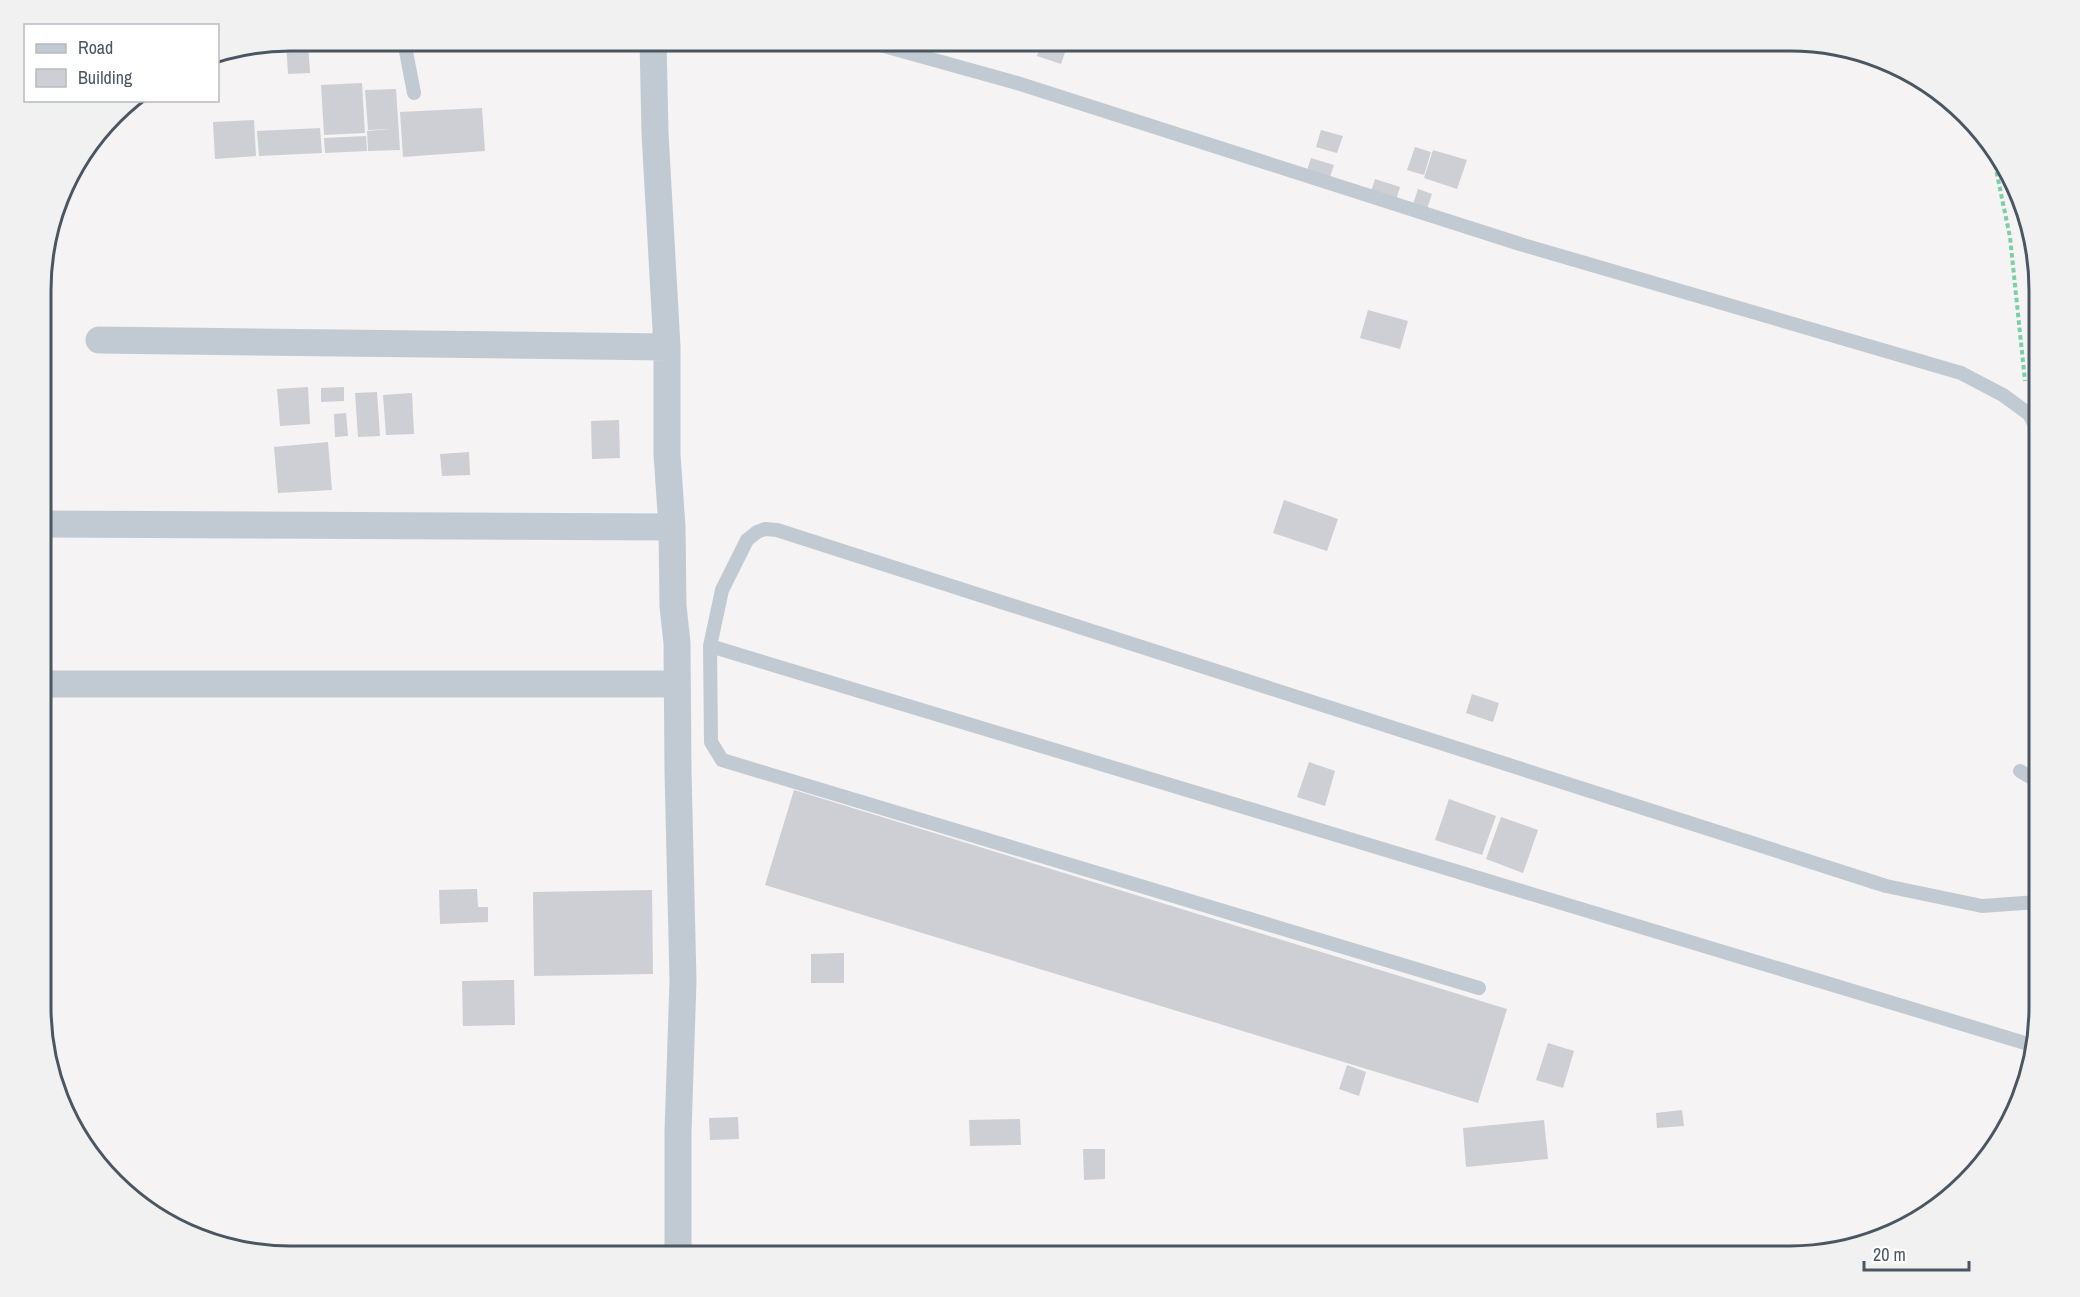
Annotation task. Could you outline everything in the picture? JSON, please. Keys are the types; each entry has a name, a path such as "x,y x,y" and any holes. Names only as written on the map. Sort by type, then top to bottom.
{"street":[{"path":"653,51 655,133 667,347 667,454 677,643 683,981 678,1132 678,1246"},
{"path":"99,340 667,347"},
{"path":"51,524 672,527"},
{"path":"51,684 676,684"}],"lane":[{"path":"406,51 414,93"},
{"path":"904,51 1039,90 1520,244 1961,373 2003,395 2029,414"},
{"path":"1479,988 723,760 711,742 710,646 722,590 747,540 765,529 777,530 1886,886 1982,906 2029,903"},
{"path":"710,646 2026,1044"},
{"path":"2020,771 2029,776"}],"path":[{"path":"1996,169 2010,237 2029,414"}],"building":[{"path":"287,51 309,51 310,73 288,74"},
{"path":"1039,51 1065,51 1061,64 1037,56"},
{"path":"362,83 365,133 324,135 321,85"},
{"path":"396,89 400,150 368,151 367,131 390,129 368,130 365,90"},
{"path":"482,108 485,151 403,157 400,112"},
{"path":"254,120 256,156 215,159 213,122"},
{"path":"320,128 322,153 259,156 257,131"},
{"path":"1321,130 1343,136 1337,153 1316,147"},
{"path":"366,136 367,151 325,153 324,138"},
{"path":"1415,147 1431,152 1424,175 1407,170"},
{"path":"1433,150 1467,160 1457,189 1424,178"},
{"path":"1311,158 1334,165 1330,177 1307,170"},
{"path":"1375,179 1400,187 1396,200 1371,192"},
{"path":"1418,189 1432,194 1426,212 1412,207"},
{"path":"1368,310 1408,321 1400,349 1360,338"},
{"path":"308,387 310,424 280,426 277,389"},
{"path":"344,387 344,401 321,402 321,388"},
{"path":"377,392 380,436 358,437 355,393"},
{"path":"412,393 414,434 386,435 383,395"},
{"path":"346,413 348,436 335,437 334,414"},
{"path":"619,420 620,458 592,459 591,421"},
{"path":"328,442 332,490 278,493 274,447"},
{"path":"469,452 470,475 442,476 440,454"},
{"path":"1284,500 1338,519 1327,551 1273,533"},
{"path":"1472,694 1499,703 1493,722 1466,713"},
{"path":"1309,762 1335,771 1325,806 1297,797"},
{"path":"794,790 1507,1009 1478,1103 765,885"},
{"path":"1449,799 1496,816 1482,855 1435,840"},
{"path":"1501,817 1538,830 1523,873 1486,859"},
{"path":"477,889 478,907 488,907 488,922 440,924 439,890"},
{"path":"652,890 653,974 534,976 533,892"},
{"path":"844,953 844,983 811,983 811,954"},
{"path":"514,980 515,1025 463,1026 462,981"},
{"path":"1548,1043 1574,1051 1563,1088 1536,1080"},
{"path":"1347,1065 1366,1072 1359,1096 1339,1089"},
{"path":"1682,1110 1684,1126 1657,1128 1656,1113"},
{"path":"738,1117 739,1139 710,1140 709,1118"},
{"path":"1020,1119 1021,1145 970,1146 969,1120"},
{"path":"1544,1120 1548,1159 1466,1167 1463,1128"},
{"path":"1083,1149 1105,1149 1105,1179 1084,1180"}]}
